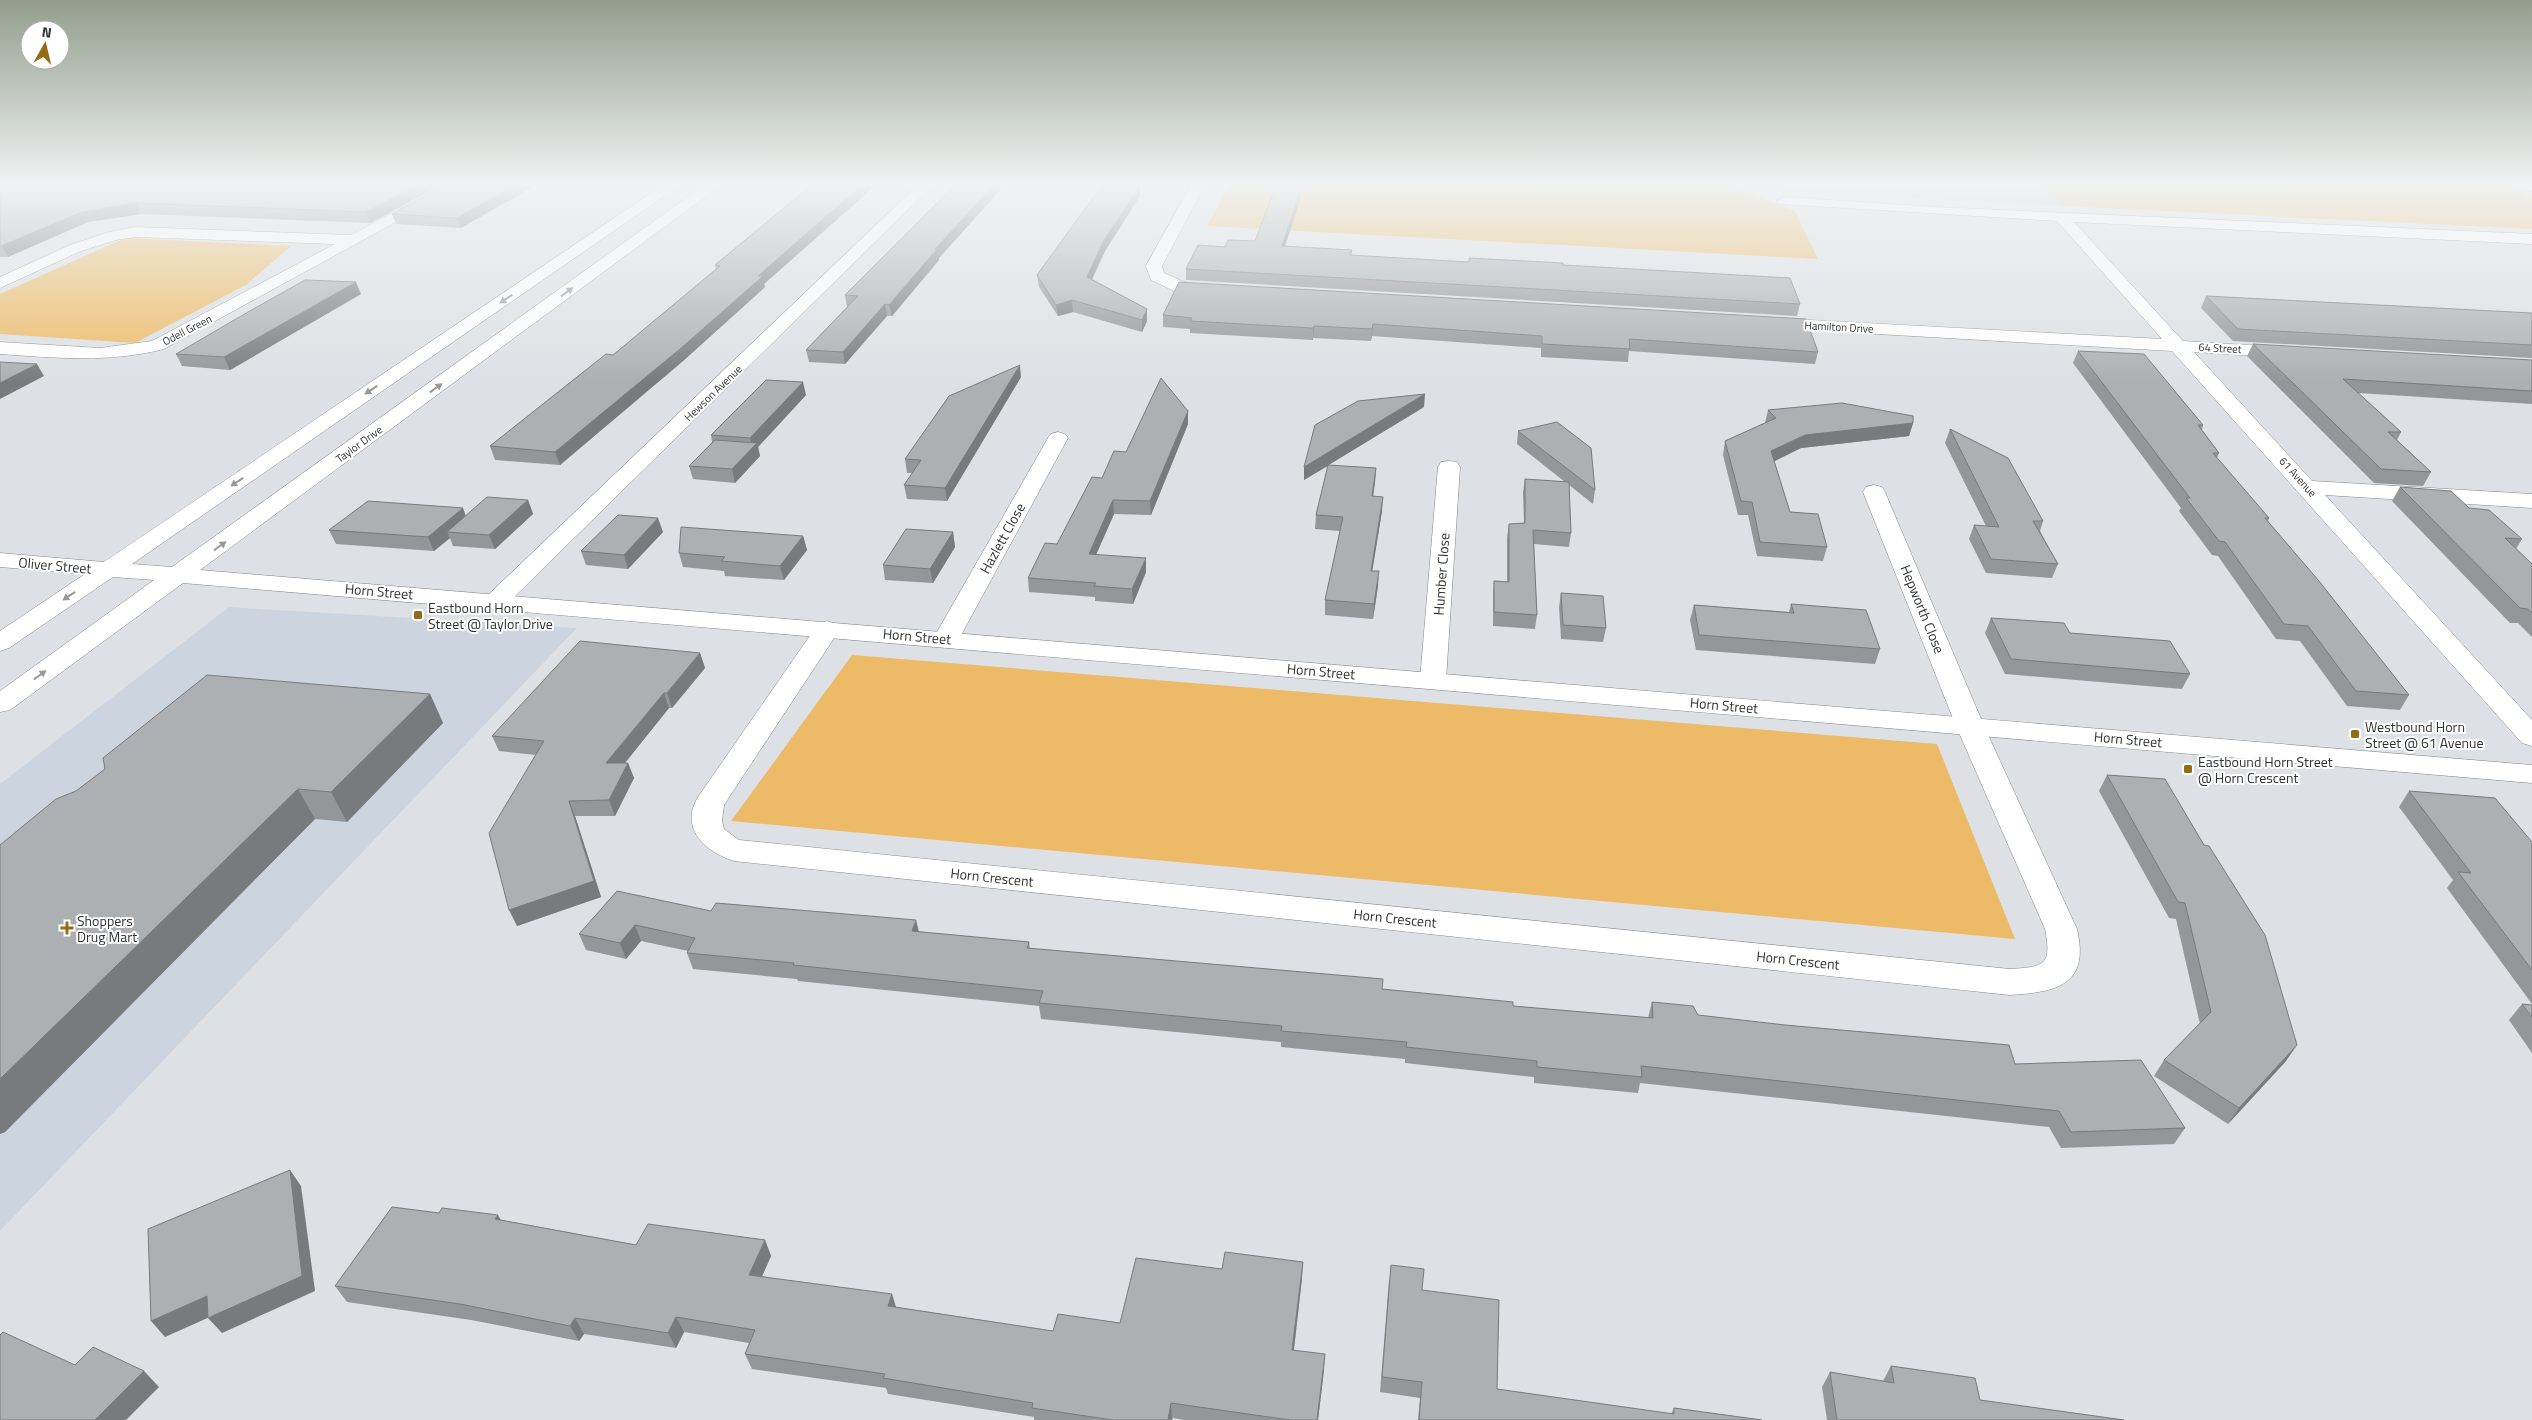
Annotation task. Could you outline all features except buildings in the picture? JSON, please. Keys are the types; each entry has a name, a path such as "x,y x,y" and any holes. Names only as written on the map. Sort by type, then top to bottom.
{"street":[{"path":"0,283 74,249"},
{"name":"Odell Green","path":"0,348 106,354 151,347 168,341 339,249"},
{"path":"0,644 579,249"},
{"name":"Taylor Drive","path":"0,704 626,249"},
{"name":"Hewson Avenue","path":"496,601 860,249"},
{"path":"1163,249 1156,262 1155,271 1163,280 1180,287 1234,292"},
{"name":"61 Avenue","path":"2090,249 2532,737"},
{"name":"Hamilton Drive","path":"1752,322 2178,346"},
{"name":"64 Street","path":"2178,346 2301,353"},
{"name":"Hazlett Close","path":"946,639 1058,438"},
{"name":"Humber Close","path":"1433,680 1449,467"},
{"path":"2307,487 2532,501"},
{"name":"Hepworth Close","path":"1874,492 1970,726"},
{"name":"Oliver Street","path":"0,560 109,569"},
{"name":"Horn Street","path":"109,569 2532,774"},
{"name":"Horn Crescent","path":"826,629 709,804 706,819 709,831 718,843 734,850 2000,981 2030,981 2046,977 2058,970 2065,962 2066,946 2061,929 1970,726"}],"shaded area":[{"path":"100,249 287,249 246,285 135,343 0,334 0,294"},
{"path":"1638,249 1813,249 1818,259"},
{"path":"229,607 577,628 0,1231 0,784"},
{"path":"852,655 1937,744 2015,939 731,821"}],"place":[{"name":"Eastbound Horn Street @ Taylor Drive","path":"418,615"},
{"name":"Westbound Horn Street @ 61 Avenue","path":"2355,734"},
{"name":"Eastbound Horn Street @ Horn Crescent","path":"2188,769"},
{"name":"Shoppers Drug Mart","path":"67,928"}]}
